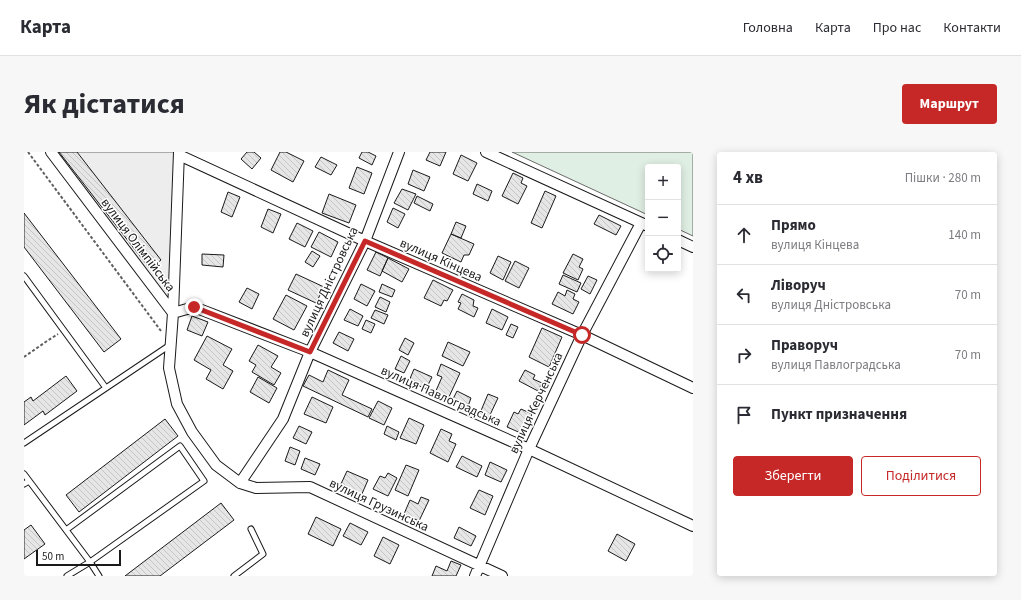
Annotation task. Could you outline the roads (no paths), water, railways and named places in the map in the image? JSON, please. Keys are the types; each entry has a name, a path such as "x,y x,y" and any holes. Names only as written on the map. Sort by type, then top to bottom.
{"street":[{"name":"вулиця Олімпійська","path":"52,152 173,313 169,368 177,404 192,432 216,465 240,483"},
{"name":"вулиця Дністровська","path":"240,483 283,419 310,352 365,241 399,152"},
{"path":"486,152 644,225"},
{"path":"173,313 179,153"},
{"name":"вулиця Кінцева","path":"179,153 365,241 582,335 693,388"},
{"name":"вулиця Керченська","path":"475,576 529,449 582,335 644,225"},
{"path":"681,241 693,247"},
{"name":"вулиця Павлоградська","path":"173,313 194,307 310,352 529,449 693,526"},
{"name":"вулиця Грузинська","path":"240,483 256,488 310,487 502,576"}],"lane":[{"path":"24,276 106,388"},
{"path":"24,443 171,344"},
{"path":"66,530 180,446 204,481 90,562 67,576"},
{"path":"24,474 99,576"},
{"path":"24,484 29,480"},
{"path":"234,576 263,554 251,529"}]}
